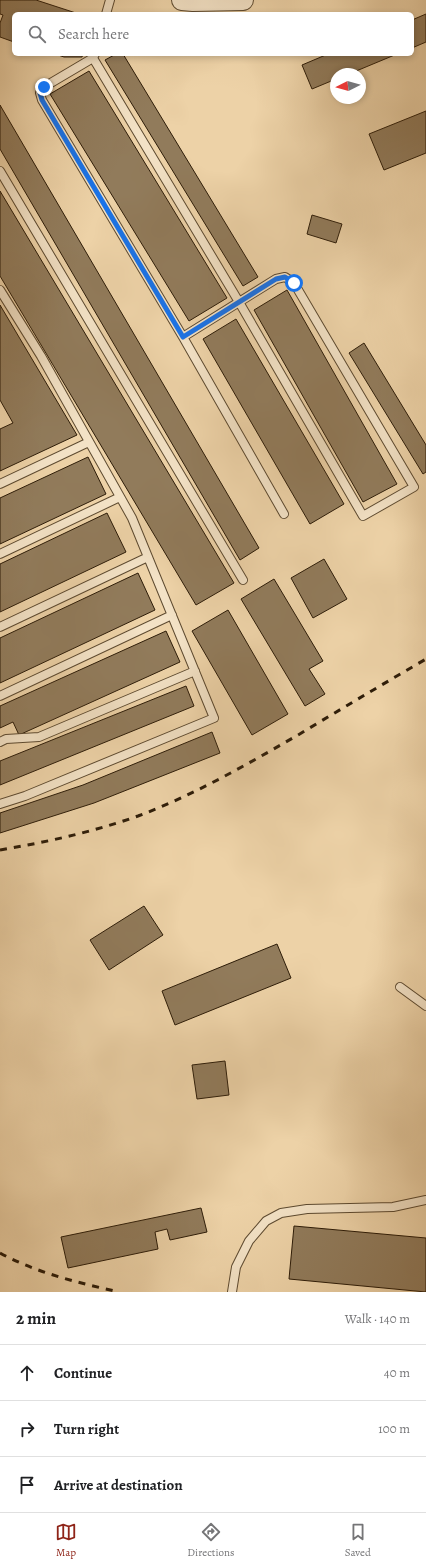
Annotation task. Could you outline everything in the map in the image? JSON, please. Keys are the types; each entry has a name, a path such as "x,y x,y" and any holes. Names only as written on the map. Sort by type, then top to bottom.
{"street":[{"path":"182,0 243,0"}],"lane":[{"path":"107,12 110,0"},
{"path":"183,337 239,302 276,279 285,277 294,283 414,487 363,516 239,302 94,56 44,87 40,93 42,100 183,337 284,514"},
{"path":"0,171 243,580"},
{"path":"0,290 41,356 132,518 214,718 24,796 0,804"},
{"path":"0,484 89,442"},
{"path":"0,554 120,496"},
{"path":"0,627 148,557"},
{"path":"0,696 172,615"},
{"path":"0,742 6,739 39,737 195,671"},
{"path":"400,987 426,1006"},
{"path":"232,1292 236,1268 249,1241 266,1222 281,1213 307,1210 393,1207 426,1200"}],"building":[{"path":"0,0 36,0 73,12 12,12 12,41 0,37 0,23 3,15 0,14"},
{"path":"426,14 426,42 414,47 414,19"},
{"path":"61,56 82,56 82,57"},
{"path":"112,56 124,56 258,277 243,286 105,60"},
{"path":"323,56 392,56 363,68 330,68 330,82 312,89 302,65"},
{"path":"89,71 227,298 189,321 50,94"},
{"path":"0,105 259,548 240,560 0,149"},
{"path":"426,111 426,153 384,170 369,134"},
{"path":"0,191 234,583 196,605 0,276"},
{"path":"312,215 342,224 336,243 307,234"},
{"path":"287,290 397,484 363,502 254,310"},
{"path":"0,305 77,435 0,471 0,429 13,423 0,400"},
{"path":"236,319 344,504 310,524 203,339"},
{"path":"364,343 426,445 426,472 423,474 349,353"},
{"path":"88,457 106,494 0,544 0,498"},
{"path":"107,513 126,552 0,612 0,564"},
{"path":"324,559 347,599 313,618 291,578"},
{"path":"138,573 155,610 0,683 0,638"},
{"path":"274,579 323,661 309,669 325,694 305,706 241,599"},
{"path":"228,610 288,714 252,735 192,631"},
{"path":"166,631 180,662 19,735 13,722 0,728 0,706"},
{"path":"186,686 194,706 0,785 0,761"},
{"path":"212,732 220,753 94,803 0,833 0,813 83,785"},
{"path":"144,906 163,935 109,970 90,940"},
{"path":"277,944 291,978 175,1025 162,991"},
{"path":"225,1061 229,1095 197,1099 192,1065"},
{"path":"201,1208 207,1232 170,1240 167,1229 155,1232 158,1249 68,1268 61,1237"},
{"path":"294,1226 426,1238 426,1292 289,1279"}],"railway":[{"path":"0,850 87,832 159,808 220,779 298,735 426,659"},
{"path":"0,1253 43,1272 119,1292"}],"route":[{"path":"44,87 40,93 42,100 183,337 276,279 285,277 294,283"}]}
